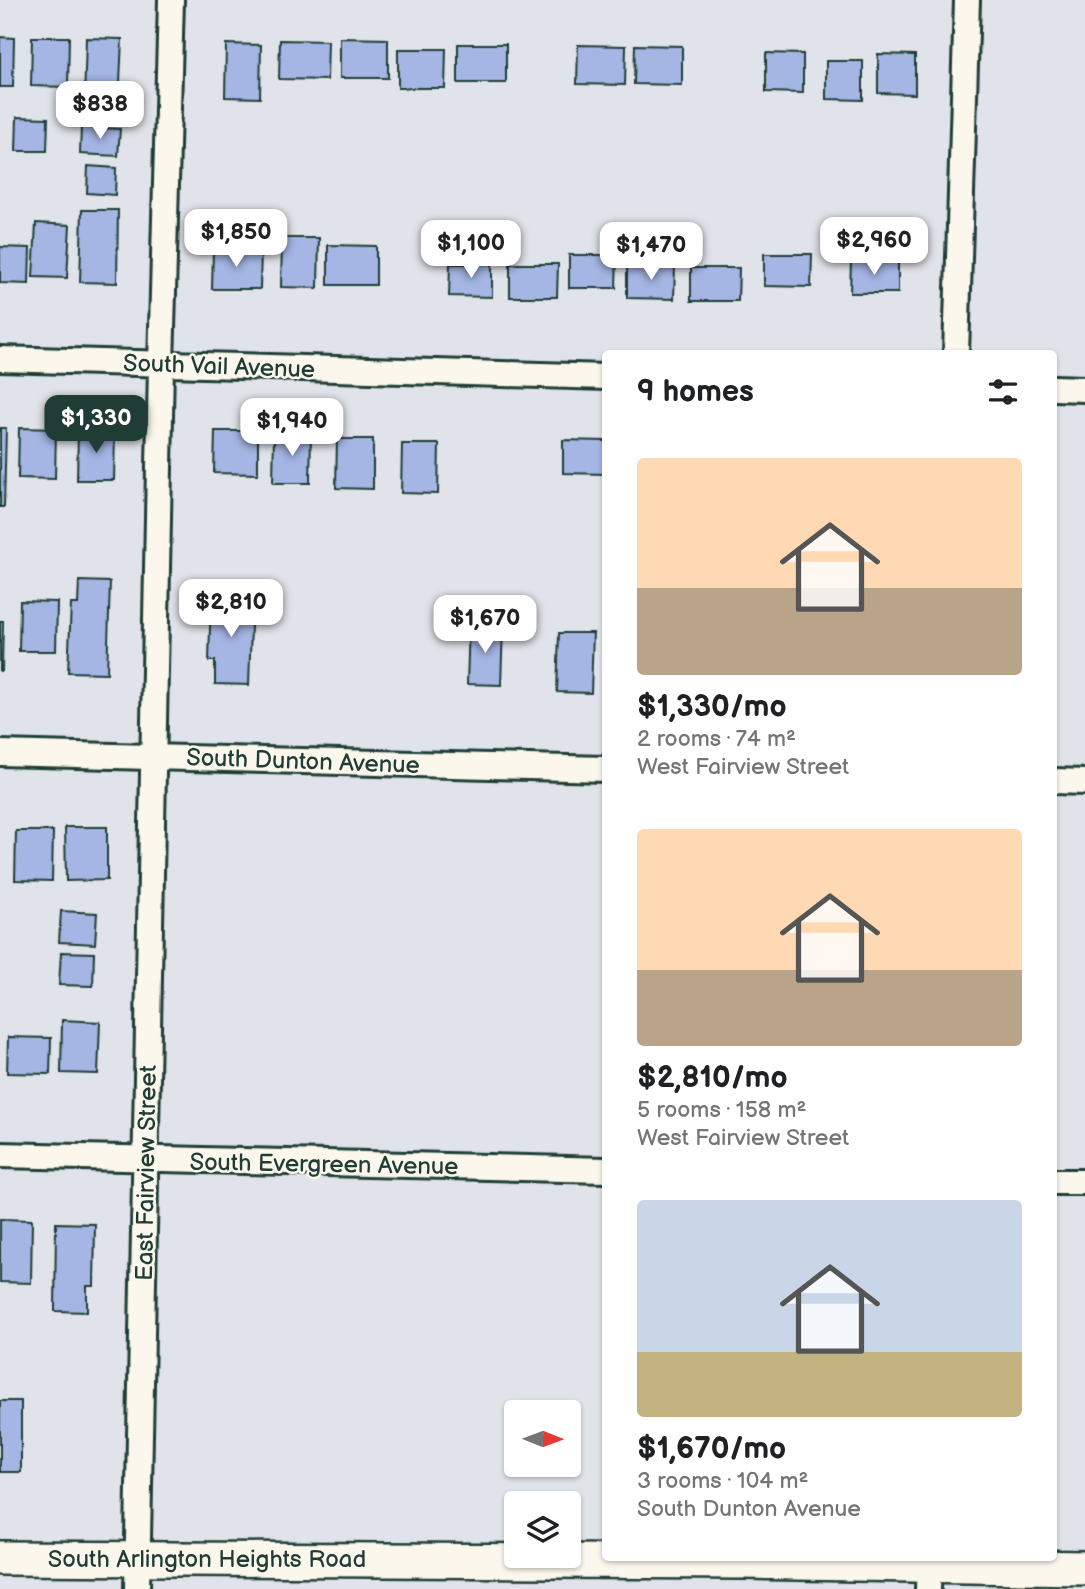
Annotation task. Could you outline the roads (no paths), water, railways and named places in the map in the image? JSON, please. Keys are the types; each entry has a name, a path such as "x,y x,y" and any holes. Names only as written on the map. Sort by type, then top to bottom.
{"main road":[{"name":"South Arlington Heights Road","path":"0,1558 137,1574 744,1562 929,1571 1085,1568"}],"street":[{"name":"East Fairview Street","path":"137,1574 172,0"},
{"path":"956,350 967,0"},
{"name":"South Vail Avenue","path":"0,359 602,377"},
{"path":"1057,388 1085,389"},
{"name":"South Dunton Avenue","path":"0,752 602,769"},
{"path":"1057,781 1085,782"},
{"name":"South Evergreen Avenue","path":"0,1155 602,1170"},
{"path":"1057,1182 1085,1182"}]}
